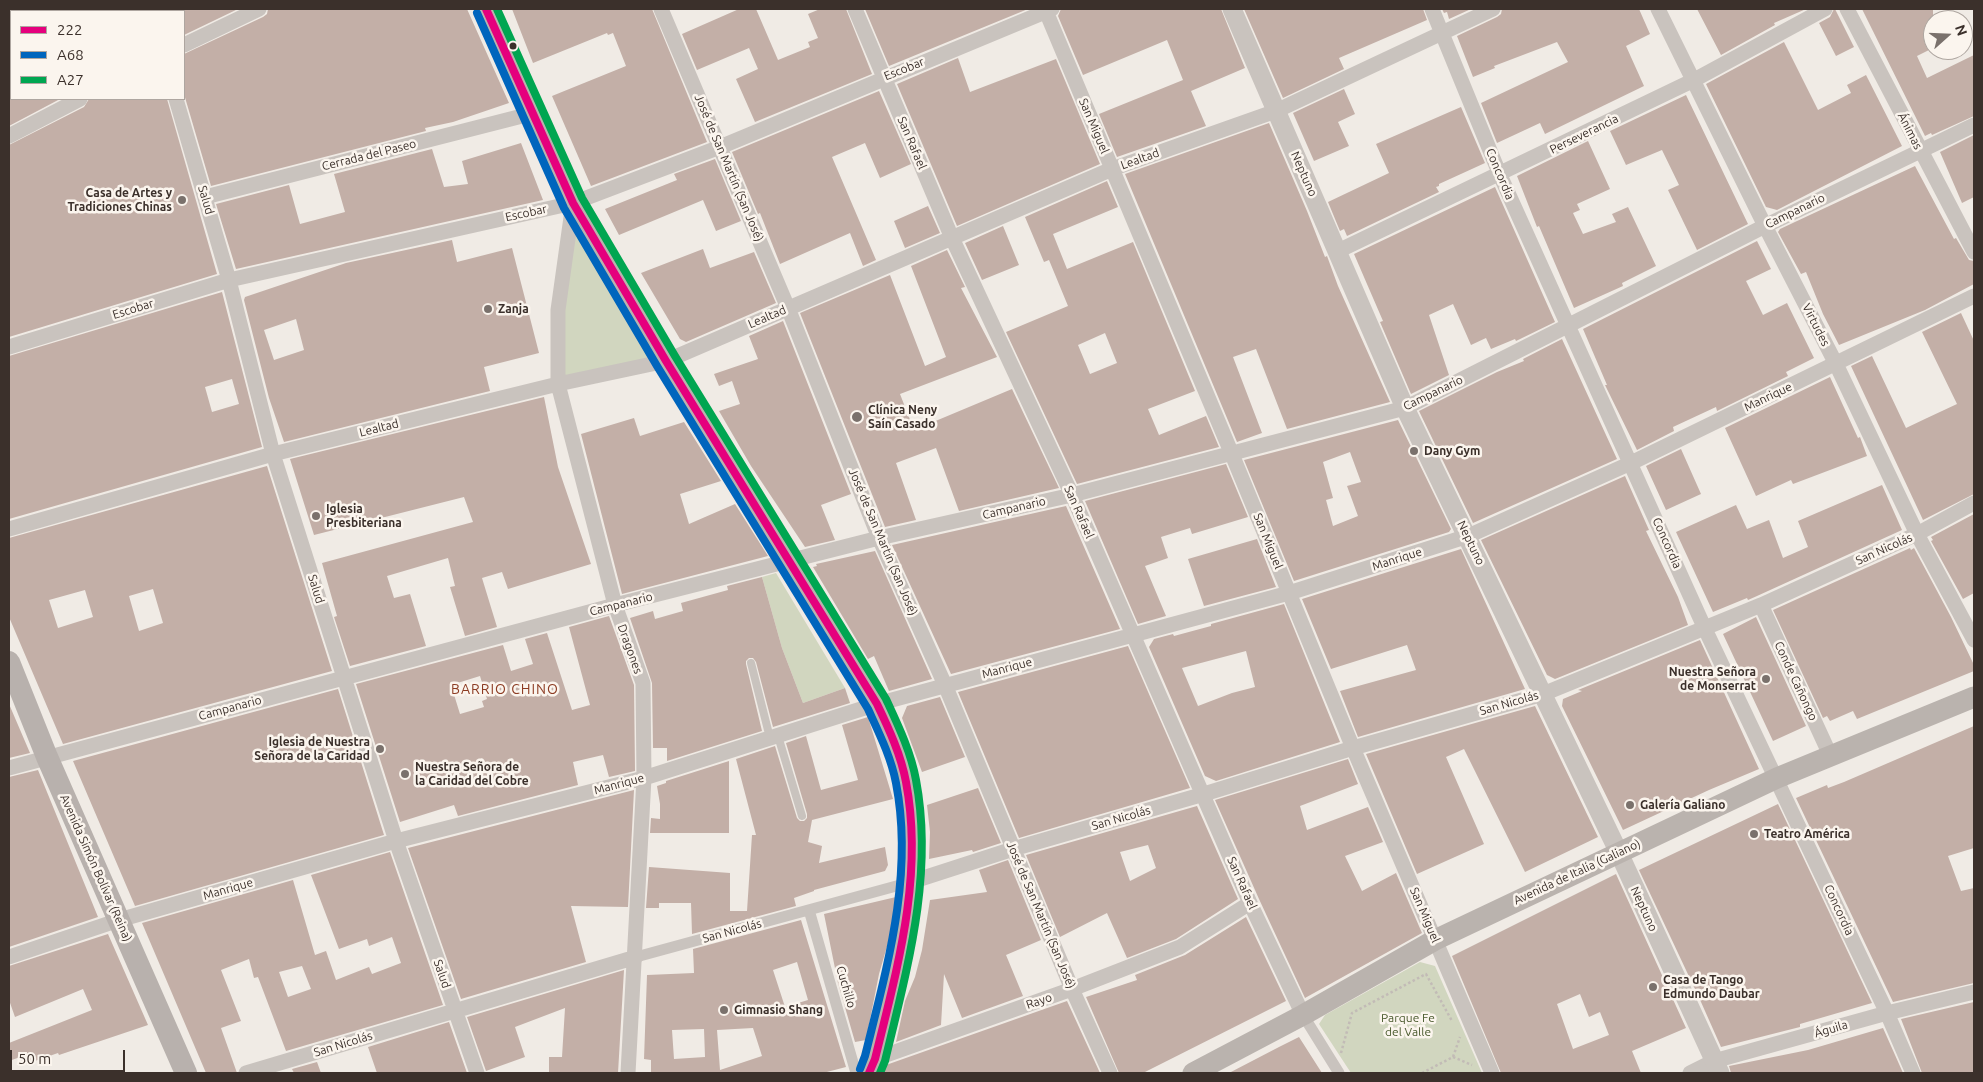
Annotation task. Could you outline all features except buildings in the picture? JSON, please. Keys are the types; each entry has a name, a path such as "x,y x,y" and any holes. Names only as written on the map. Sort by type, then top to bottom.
{"main road":[{"path":"486,9 573,203 666,361 877,704 897,750 906,781 911,816 911,882 901,947 865,1070"},
{"name":"Avenida Simón Bolívar (Reina)","path":"9,662 47,757 186,1073"},
{"name":"Avenida de Italia (Galiano)","path":"1193,1073 1303,1015 1436,940 1618,852 1777,778 1974,697"}],"street":[{"path":"185,45 259,9"},
{"name":"José de San Martín (San José)","path":"661,9 788,308 879,538 945,685 1072,989 1110,1073"},
{"name":"San Rafael","path":"855,9 952,238 1072,495 1250,903 1303,1015"},
{"name":"Neptuno","path":"1232,9 1405,408 1618,852 1717,1067"},
{"name":"Concordia","path":"1432,9 1500,175 1705,628 1887,1013 1913,1073"},
{"name":"Lealtad","path":"9,529 273,454 558,384 666,361 1112,169 1276,111 1493,9"},
{"name":"Virtudes","path":"1658,9 1765,226 1836,364 1917,534 1974,640"},
{"name":"Perseverancia","path":"1338,251 1500,175 1694,80 1825,9"},
{"name":"Ánimas","path":"1847,9 1974,252"},
{"name":"Escobar","path":"9,347 229,280 573,203 720,147 1048,10"},
{"name":"San Miguel","path":"1048,10 1112,169 1353,748 1492,1073"},
{"path":"9,136 78,100"},
{"name":"Salud","path":"176,100 229,280 273,454 396,841 477,1073"},
{"name":"Cerrada del Paseo","path":"205,197 534,113"},
{"name":"Campanario","path":"9,768 615,605 879,538 1072,495 1405,408 1765,226 1974,125"},
{"name":"Dragones","path":"573,203 558,310 558,384 615,605 643,683 644,778 636,957 628,1073"},
{"name":"Manrique","path":"9,957 118,920 396,841 644,778 877,704 1289,593 1468,536 1631,463 1974,296"},
{"name":"San Nicolás","path":"246,1073 636,957 911,882 1013,849 1204,794 1353,748 1543,694 1761,605 1917,534 1974,503"},
{"name":"Conde Cañongo","path":"1761,605 1831,757"},
{"name":"Rayo","path":"865,1070 1180,948 1250,903"},
{"name":"Cuchillo","path":"809,910 865,1070"},
{"name":"Águila","path":"1690,1073 1717,1067 1887,1013 1974,992"},
{"path":"1303,1015 1338,1071"}],"lane":[{"path":"751,663 774,737 802,816"}],"path":[{"path":"1338,1071 1352,1014 1426,974 1460,1037 1453,1057 1422,1073"}],"green space":[{"path":"573,203 666,361 558,384"},
{"path":"776,573 845,688 803,703 782,648 762,577"},
{"name":"Parque Fe del Valle","path":"1420,962 1435,966 1482,1073 1351,1073 1319,1024 1325,1015"}],"transit line":[{"name":"222","path":"486,9 573,203 666,361 877,704 898,752 904,772 911,817 910,887 906,922 892,991 875,1059 869,1073"},
{"name":"A27","path":"497,9 582,198 675,356 886,699 907,749 914,770 921,816 920,886 916,922 902,992 885,1061 880,1073"},
{"name":"A68","path":"477,13 564,208 657,366 868,709 888,754 894,773 901,817 902,852 900,886 896,921 882,989 860,1069"}],"place":[{"name":"Casa de Artes y Tradiciones Chinas","path":"182,200"},
{"name":"Zanja","path":"488,309"},
{"name":"Clínica Neny Saín Casado","path":"857,417"},
{"name":"Dany Gym","path":"1414,451"},
{"name":"Iglesia Presbiteriana","path":"316,516"},
{"name":"Nuestra Señora de Monserrat","path":"1766,679"},
{"name":"Iglesia de Nuestra Señora de la Caridad","path":"380,749"},
{"name":"Nuestra Señora de la Caridad del Cobre","path":"405,774"},
{"name":"Galería Galiano","path":"1630,805"},
{"name":"Teatro América","path":"1754,834"},
{"name":"Casa de Tango Edmundo Daubar","path":"1653,987"},
{"name":"Gimnasio Shang","path":"724,1010"}],"district":[{"name":"BARRIO CHINO","path":"505,689"}]}
